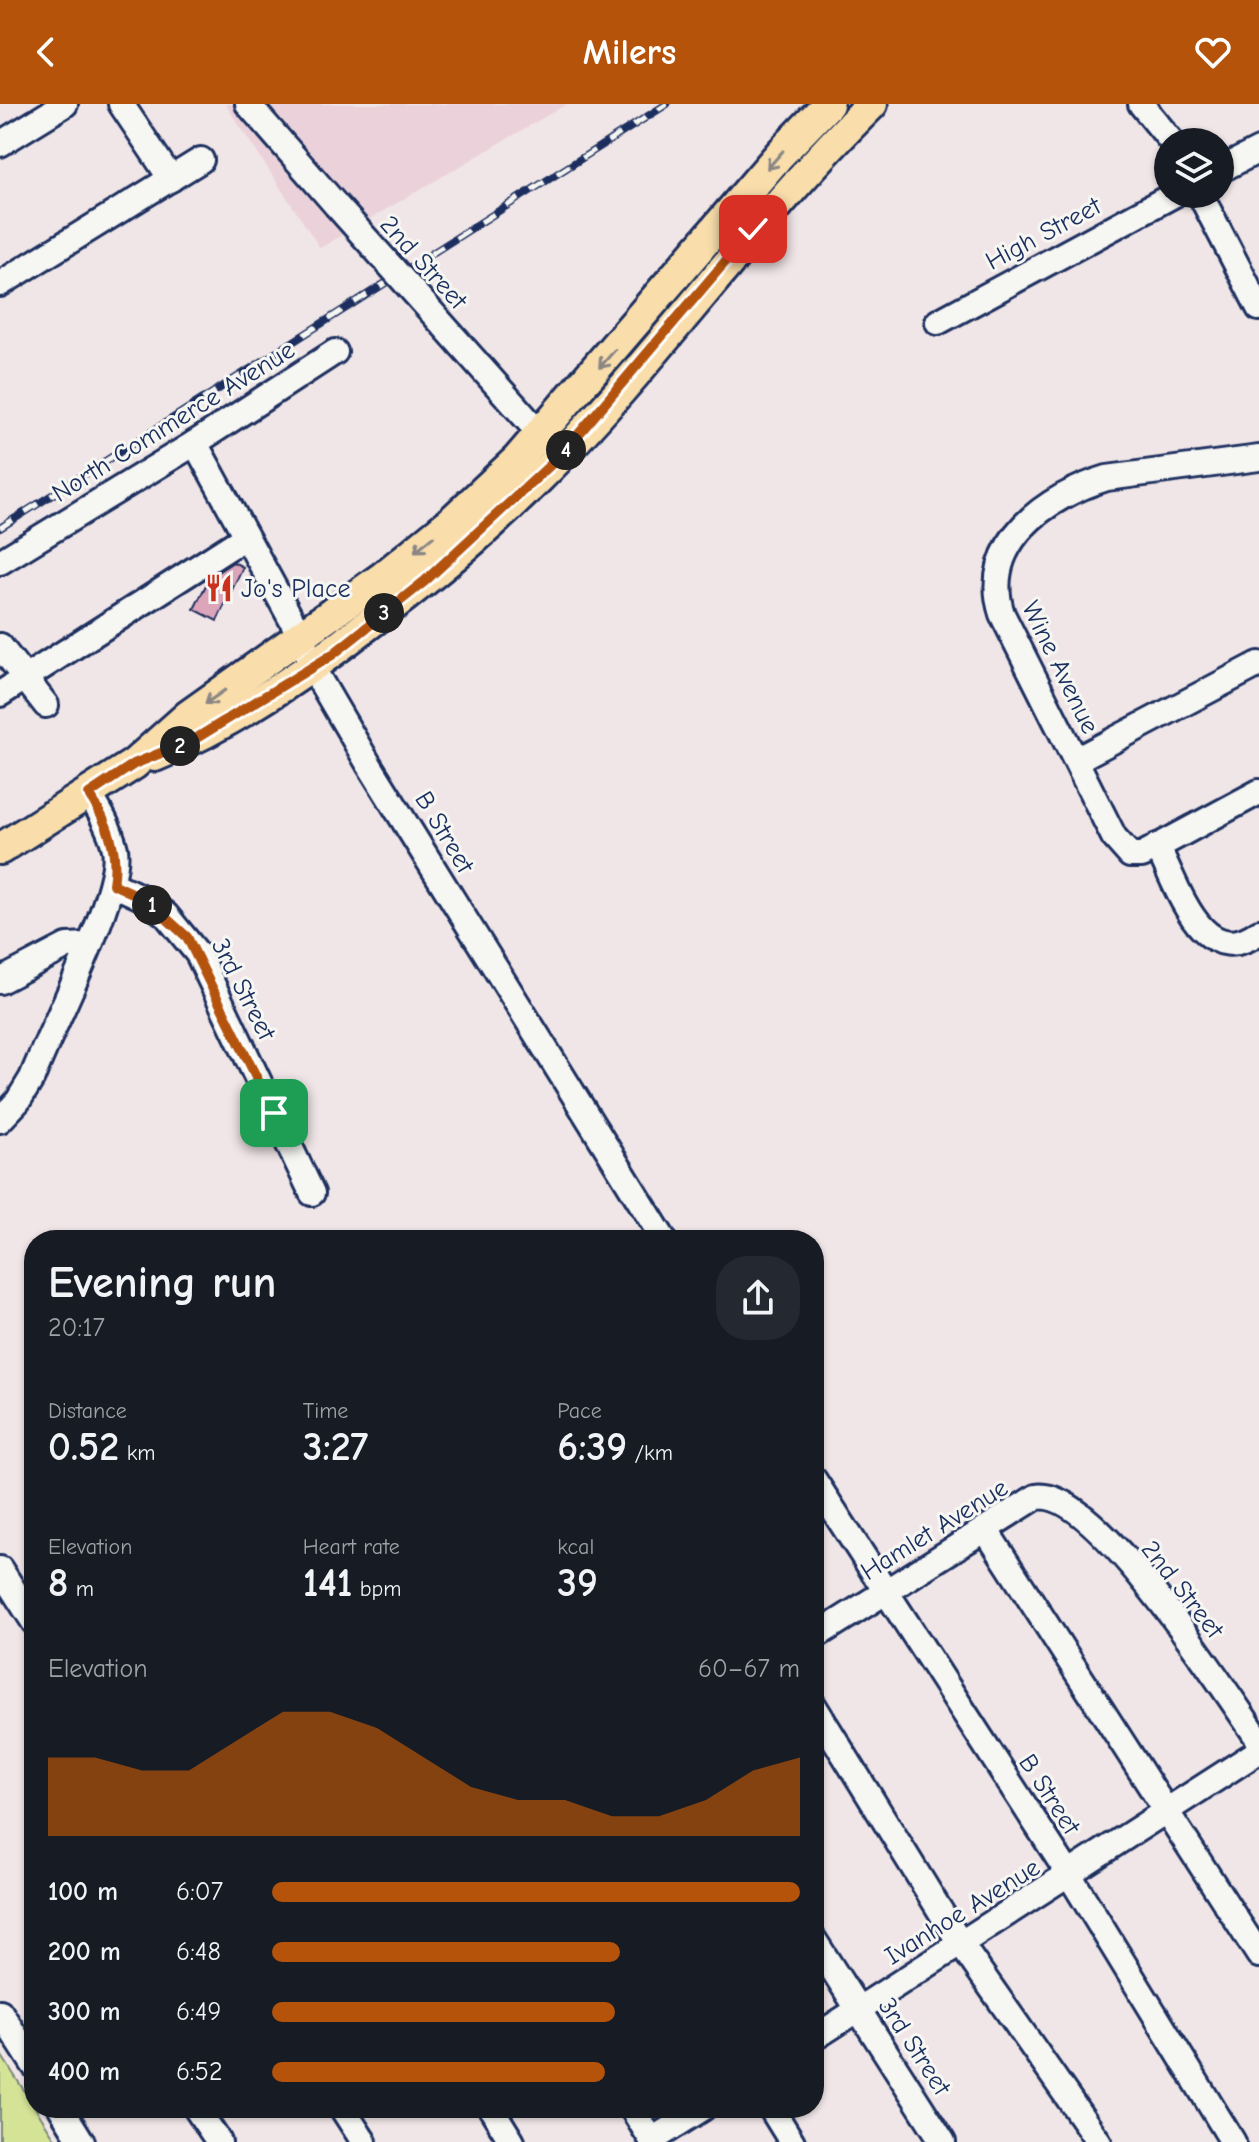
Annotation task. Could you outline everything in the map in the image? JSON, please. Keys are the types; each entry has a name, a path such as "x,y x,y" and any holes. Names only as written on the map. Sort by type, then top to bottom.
{"main road":[{"path":"0,849 134,764 188,716 301,637 550,445 780,154 828,104"},
{"path":"134,764 195,739 312,667 425,581 813,162 872,104"}],"street":[{"path":"0,144 65,104"},
{"path":"121,104 171,179"},
{"name":"2nd Street","path":"248,104 550,445"},
{"path":"1141,104 1161,128"},
{"path":"1234,163 1259,150"},
{"path":"0,284 201,160"},
{"name":"High Street","path":"938,322 1154,205"},
{"path":"1207,208 1259,308"},
{"name":"North Commerce Avenue","path":"0,562 195,443 335,352"},
{"name":"B Street","path":"195,443 301,637 312,667 368,763 658,1230"},
{"name":"Wine Avenue","path":"1157,846 1142,855 1130,855 1114,837 1002,614 996,583 1003,556 1034,514 1072,491 1107,478 1259,458"},
{"path":"0,694 245,537"},
{"path":"0,646 46,705"},
{"path":"1076,760 1259,664"},
{"path":"1259,792 1157,846 1200,929 1227,945 1242,944 1259,932"},
{"path":"0,1120 18,1101 32,1078 113,884 115,850 106,823 89,794"},
{"name":"3rd Street","path":"113,884 166,915 198,954 312,1193"},
{"path":"0,981 67,946 88,945"},
{"name":"B Street","path":"824,1496 1070,1876 1233,2142"},
{"name":"2nd Street","path":"1043,1496 1077,1511 1135,1568 1259,1740"},
{"name":"Hamlet Avenue","path":"824,1631 1043,1496"},
{"path":"985,1529 1259,1955"},
{"path":"0,1569 24,1606"},
{"path":"824,1722 960,1943 1099,2142"},
{"name":"Ivanhoe Avenue","path":"824,2032 1070,1876 1259,1751"},
{"name":"3rd Street","path":"824,1956 943,2142"},
{"path":"0,2012 24,2049"},
{"path":"70,2118 82,2142"},
{"path":"203,2118 219,2142"},
{"path":"348,2118 364,2142"},
{"path":"497,2118 512,2142"},
{"path":"638,2118 652,2141 688,2118"},
{"path":"777,2118 792,2142"}],"shaded area":[{"path":"225,104 567,104 320,248"}],"green space":[{"path":"0,2053 24,2090 24,2118 42,2118 57,2142 0,2142"}],"building":[{"path":"233,562 243,567 217,621 194,609 210,577"}],"railway":[{"path":"0,528 667,104"}],"place":[{"name":"Jo's Place","path":"219,588"}],"route":[{"path":"274,1113 187,937 145,899 113,884 115,850 106,823 89,794 134,764 195,739 332,655 425,581 484,530 560,456 753,229"}]}
